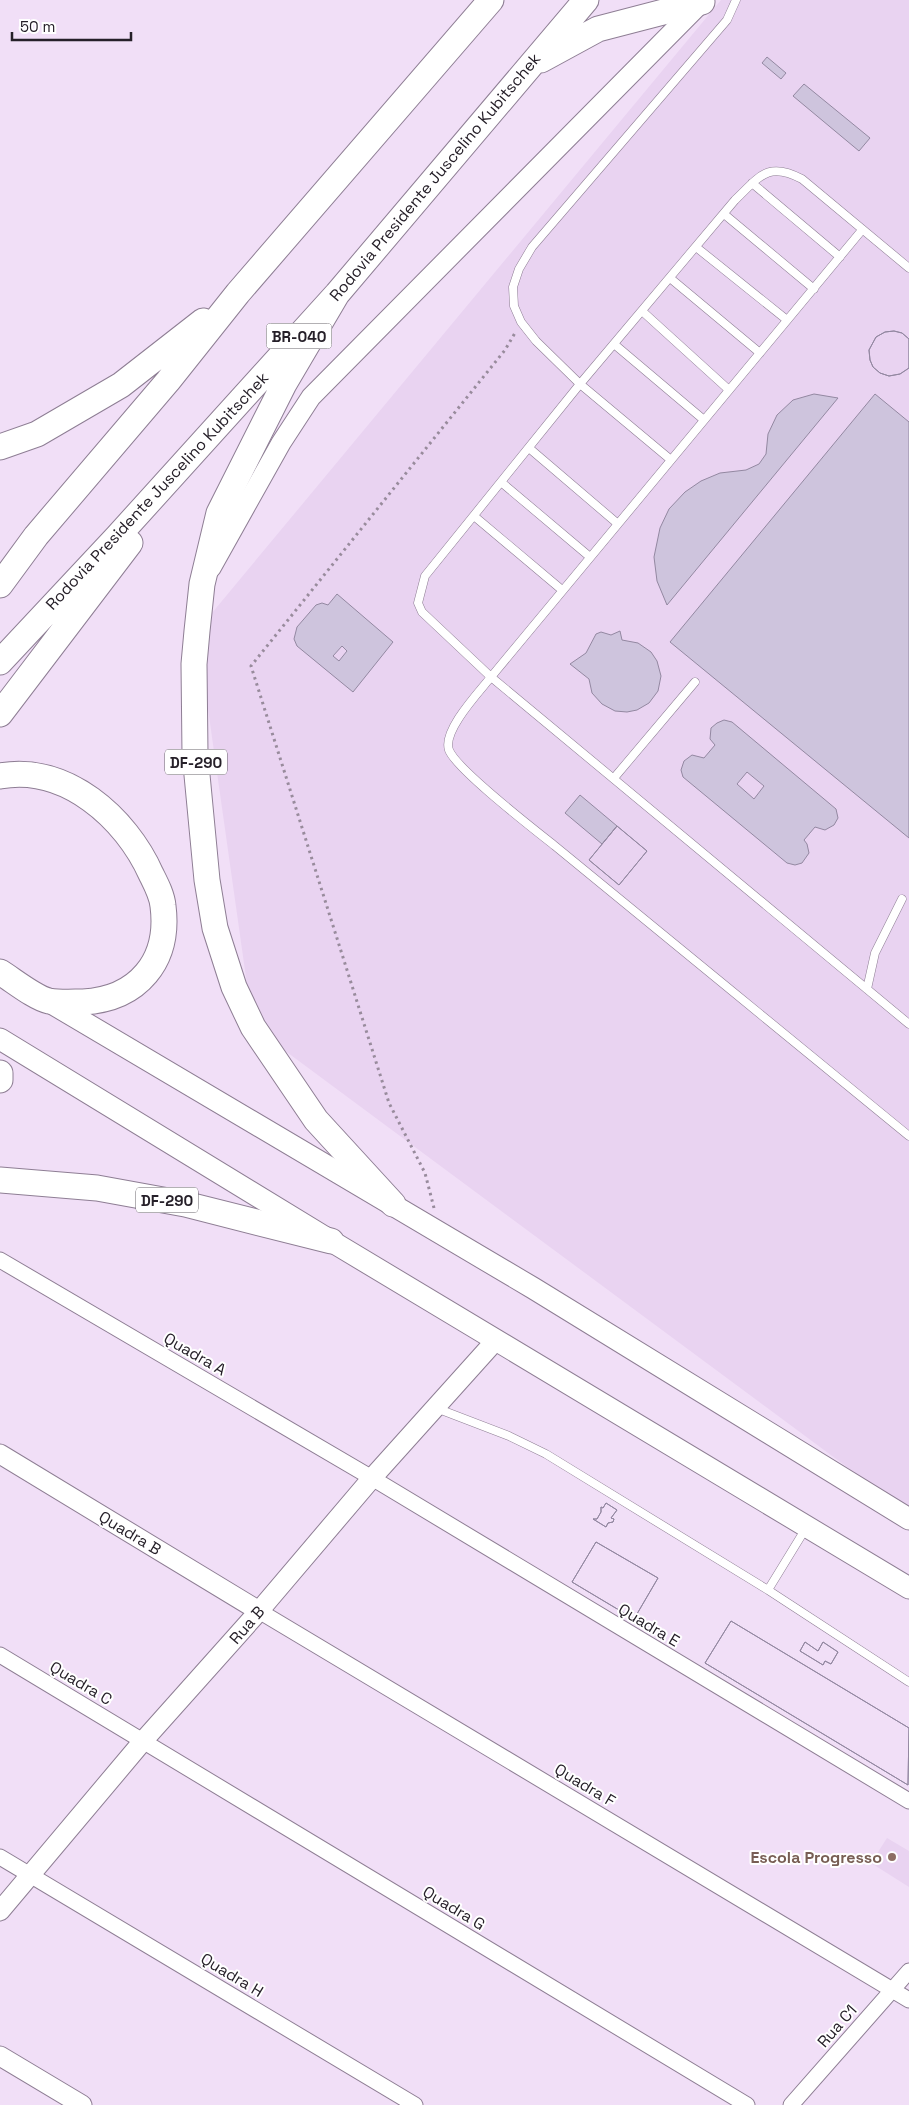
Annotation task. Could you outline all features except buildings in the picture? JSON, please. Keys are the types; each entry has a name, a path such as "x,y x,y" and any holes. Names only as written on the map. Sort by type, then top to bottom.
{"highway":[{"path":"0,585 36,536 168,381 238,293 491,0"},
{"name":"Rodovia Presidente Juscelino Kubitschek","path":"0,662 337,294 586,0"},
{"path":"528,67 598,29 703,1"},
{"path":"0,447 37,434 121,385 238,293"},
{"name":"DF-290","path":"337,294 284,384 220,513 202,584 194,664 195,754 207,880 215,928 234,987 253,1026 316,1120 393,1204"},
{"path":"0,714 131,542 148,502"},
{"path":"0,566 36,536"},
{"path":"0,776 31,775 51,780 87,797 103,808 116,819 138,849 147,865 163,904 164,935 160,952 150,970 136,986 117,996 98,1001 48,1001"},
{"name":"DF-290","path":"0,972 48,1001"},
{"path":"0,1073 0,1080"},
{"name":"DF-290","path":"0,1180 107,1189 186,1204 330,1241"}],"main road":[{"name":"DF-290","path":"48,1001 393,1204 909,1519"},
{"name":"DF-290","path":"0,1039 330,1241 909,1588"}],"street":[{"path":"202,584 281,443 311,397 703,1"},
{"name":"Quadra A","path":"0,1260 372,1478"},
{"name":"Rua B","path":"0,1911 143,1741 259,1611 372,1478 496,1340"},
{"name":"Quadra B","path":"0,1454 259,1611"},
{"name":"Quadra E","path":"372,1478 909,1801"},
{"name":"Quadra F","path":"259,1611 909,2000"},
{"name":"Quadra C","path":"0,1655 143,1741"},
{"name":"Quadra G","path":"143,1741 747,2105"},
{"name":"Quadra H","path":"0,1857 415,2105"},
{"name":"Rua C1","path":"792,2105 909,1971"},
{"path":"0,2056 82,2105"}],"lane":[{"path":"671,460 580,384 536,340 522,322 514,306 513,287 518,269 532,246 727,20 736,0"},
{"path":"909,268 802,179 785,171 769,171 752,183 724,214 580,384 425,576 418,603 422,612 491,677 909,1024"},
{"path":"752,183 840,257"},
{"path":"724,214 814,289"},
{"path":"862,230 491,677 454,726 448,738 449,750 459,764 528,824 909,1136"},
{"path":"696,246 787,320"},
{"path":"670,278 760,353"},
{"path":"642,311 729,390"},
{"path":"614,344 704,420"},
{"path":"529,448 618,524"},
{"path":"501,482 590,557"},
{"path":"474,516 562,590"},
{"path":"614,778 694,682"},
{"path":"867,989 875,952 902,899"},
{"path":"435,1408 509,1436 546,1454 768,1590 909,1682"},
{"path":"768,1590 807,1526"}],"path":[{"path":"441,1233 425,1173 389,1103 251,666 505,350 522,322"}],"shaded area":[{"path":"721,0 909,0 909,1513 253,1027 197,631"},
{"name":"Escola Progresso","path":"887,1838 909,1851 909,1887 871,1863"}],"place":[{"name":"Escola Progresso","path":"892,1857"}]}
